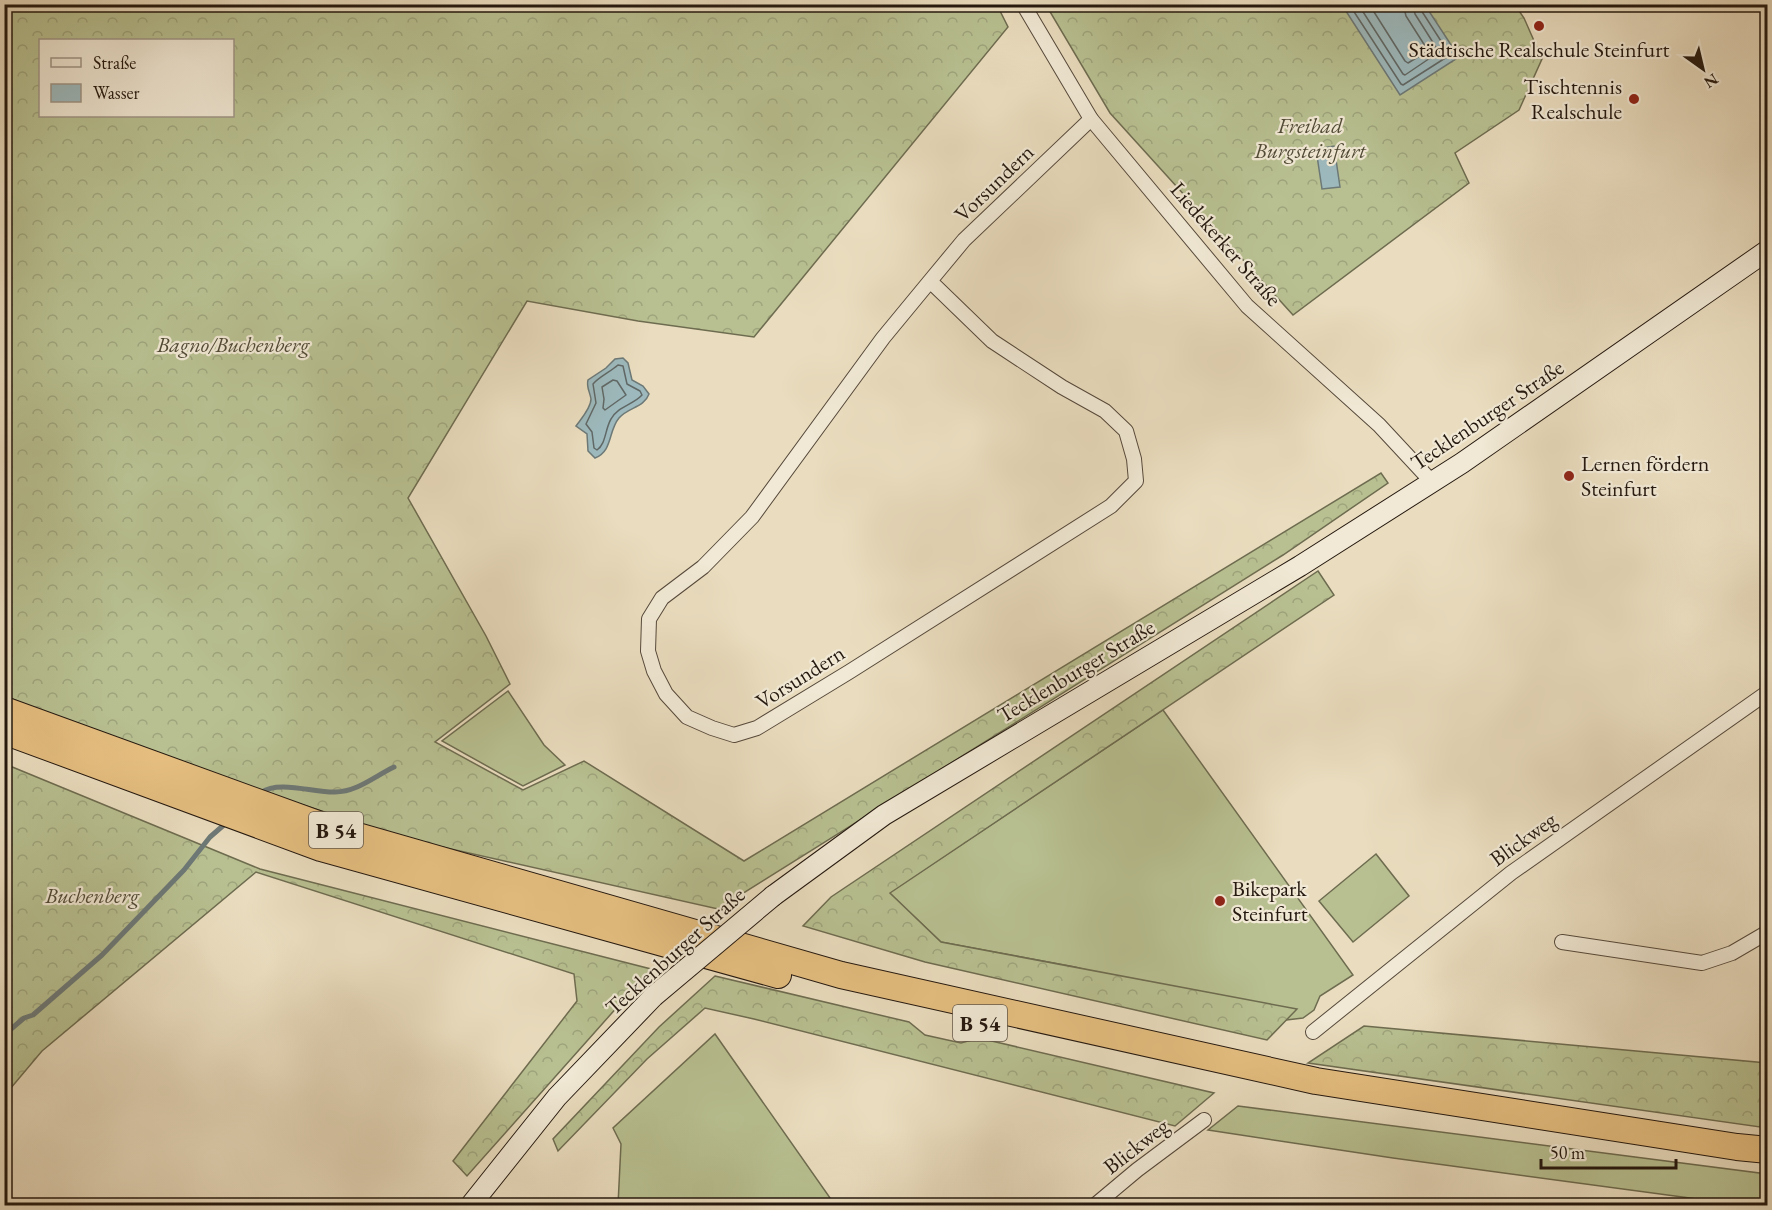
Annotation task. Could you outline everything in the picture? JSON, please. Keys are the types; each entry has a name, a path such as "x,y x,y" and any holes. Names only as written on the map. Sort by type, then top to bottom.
{"highway":[{"name":"B 54","path":"4,710 326,827 841,975 1316,1081 1767,1150"},
{"name":"B 54","path":"4,731 321,848 835,991 1308,1095 1767,1164"}],"main road":[{"name":"Tecklenburger Straße","path":"470,1206 557,1097 654,996 773,896 884,815 1300,566 1472,457 1767,250"}],"street":[{"name":"Liedekerker Straße","path":"1023,4 1091,119 1247,306 1378,425 1432,482"},
{"name":"Vorsundern","path":"930,282 992,341 1062,387 1105,411 1126,431 1134,459 1136,481 1112,506 757,728 734,735 687,717 666,694 654,671 648,651 649,619 662,598 703,567 752,517 883,338 964,240 1091,119"},
{"name":"Blickweg","path":"1312,1032 1511,873 1767,692"},
{"path":"1562,942 1702,963 1732,953 1767,932"},
{"name":"Blickweg","path":"1094,1206 1137,1170 1204,1120"}],"green space":[{"name":"Bagno/Buchenberg","path":"4,5 997,5 1008,27 754,337 638,321 527,301 408,498 486,636 510,684 435,742 523,790 584,761 744,861 1381,473 1388,483 1283,555 718,909 411,840 143,753 5,696"},
{"name":"Freibad Burgsteinfurt","path":"1046,5 1515,5 1524,18 1542,59 1519,110 1455,153 1469,183 1293,315 1110,113"},
{"path":"1318,571 1334,595 890,893 941,942 1297,1009 1267,1040 925,962 803,926 831,897"},
{"path":"508,691 544,745 565,765 523,786 442,741"},
{"path":"1163,710 1353,975 1320,996 1314,1010 1303,1018 1278,1021 1075,967 941,942 889,893"},
{"name":"Buchenberg","path":"5,764 260,869 651,969 467,1176 453,1161 577,1001 574,974 256,872 42,1051 5,1095"},
{"path":"1376,854 1409,896 1353,942 1319,901"},
{"path":"715,976 909,1022 925,1035 961,1043 979,1038 1214,1093 1175,1126 705,1008 647,1059 558,1151 553,1139 659,1027"},
{"path":"1364,1026 1767,1063 1767,1128 1308,1063"},
{"path":"715,1034 835,1205 618,1205 621,1144 613,1128"},
{"path":"1238,1106 1767,1174 1767,1205 1742,1205 1393,1158 1208,1130"}],"water":[{"path":"1342,5 1425,5 1459,57 1400,95"},
{"path":"1334,146 1340,187 1322,189 1316,149"},
{"path":"623,358 628,363 632,380 643,386 649,394 640,405 619,418 605,451 595,458 588,451 587,434 576,426 591,402 588,380 615,359"}],"waterway":[{"path":"262,792 277,787 327,792 343,791 358,786 394,767"},
{"path":"4,1035 24,1018 33,1015 102,955 184,870 210,837 225,824"}],"place":[{"name":"Städtische Realschule Steinfurt","path":"1539,26"},
{"name":"Tischtennis Realschule","path":"1634,99"},
{"name":"Lernen fördern Steinfurt","path":"1569,476"},
{"name":"Bikepark Steinfurt","path":"1220,901"}]}
